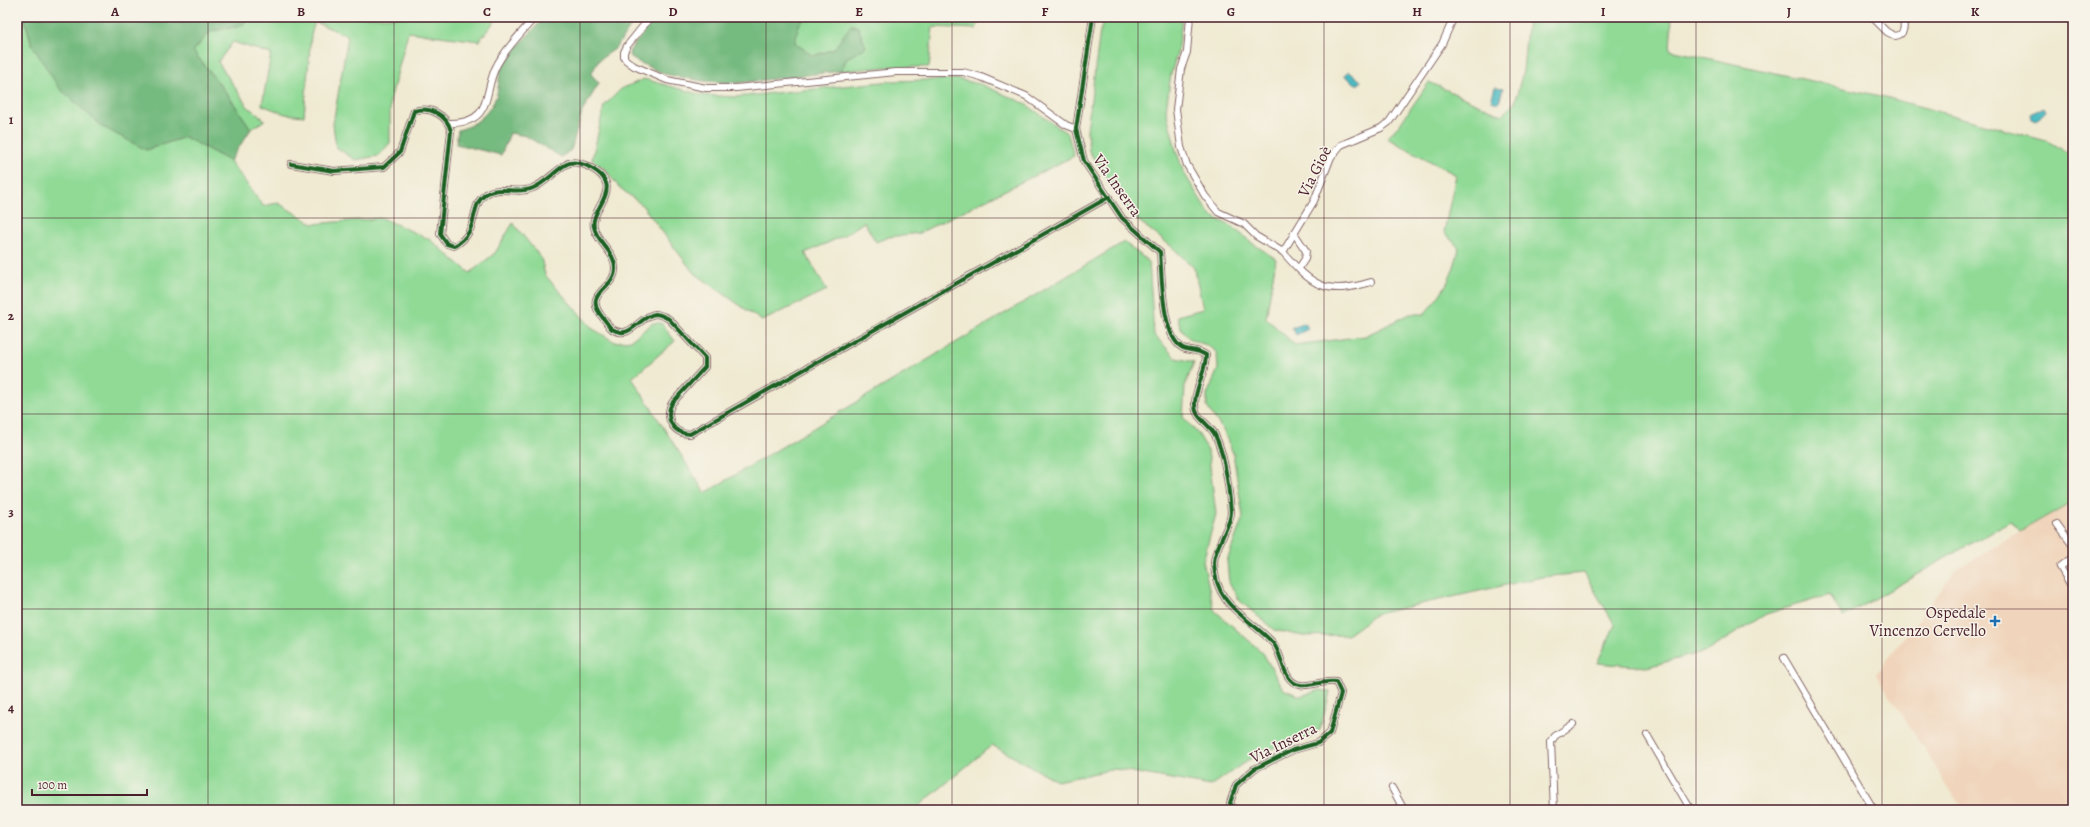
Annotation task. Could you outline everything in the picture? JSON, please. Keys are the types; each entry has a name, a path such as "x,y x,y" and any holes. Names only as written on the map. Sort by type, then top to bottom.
{"street":[{"path":"449,123 461,124 471,120 479,113 488,100 492,76 498,63 536,17"},
{"path":"648,17 648,20 627,46 624,52 624,57 634,66 667,80 706,88 736,88 896,72 963,72 981,77 1026,96 1066,124 1076,129"},
{"name":"Via Inserra","path":"1093,17 1076,129 1084,161 1122,218 1160,252 1166,315 1172,338 1183,348 1198,349 1206,355 1206,365 1196,397 1196,412 1214,433 1222,452 1231,514 1214,562 1218,589 1230,608 1274,644 1292,680 1300,685 1326,680 1336,682 1341,693 1330,733 1318,743 1293,750 1254,769 1236,785 1230,803 1235,810"},
{"path":"1190,17 1187,52 1181,69 1176,109 1181,147 1187,165 1205,196 1218,212 1244,224 1256,236 1283,252 1318,285 1333,288 1356,287 1371,282"},
{"name":"Via Gioè","path":"1283,252 1314,201 1331,157 1341,145 1381,128 1389,122 1442,44 1454,17"},
{"path":"1872,17 1887,32 1895,36 1900,35 1904,28 1903,17"},
{"path":"291,164 334,171 384,167 400,152 414,111 420,109 437,112 449,123 451,131 440,234 448,244 454,246 466,238 470,231 478,203 486,194 495,191 521,192 533,189 565,165 572,162 579,162 589,167 600,176 605,183 607,190 593,224 595,233 612,257 615,271 614,276 597,295 595,304 598,313 612,329 620,332 634,328 647,317 655,314 662,315 669,319 705,358 705,367 672,403 668,410 671,424 683,434 690,434 1109,197"},
{"path":"1294,233 1306,251 1299,268"},
{"path":"2057,524 2073,546"},
{"path":"2073,557 2060,567 2073,590"},
{"path":"1784,658 1874,810"},
{"path":"1554,810 1551,742 1555,736 1573,724"},
{"path":"1646,735 1691,810"},
{"path":"1392,788 1404,810"}],"shaded area":[{"name":"Ospedale Vincenzo Cervello","path":"2073,501 2073,810 1963,810 1876,674 1958,568"}],"green space":[{"path":"17,17 24,17 32,45 146,150 185,137 230,161 263,206 278,203 313,224 382,218 429,239 470,273 495,253 513,223 541,258 545,275 593,329 615,342 631,340 653,323 661,323 675,341 632,378 705,493 1124,242 1149,262 1154,335 1176,358 1194,362 1185,386 1183,417 1199,435 1208,451 1216,514 1203,561 1214,610 1263,653 1283,689 1300,696 1321,690 1330,692 1320,729 1310,738 1284,743 1248,760 1211,786 1115,769 1057,781 992,745 914,810 17,810"},
{"path":"24,17 248,17 242,26 211,31 193,51 228,95 251,129 230,161 185,137 146,150 103,127 59,88 32,45"},
{"path":"248,17 498,17 479,41 408,32 390,101 390,143 378,156 355,160 336,147 333,124 348,36 315,22 311,35 304,116 285,114 262,105 271,54 233,42 218,62 248,107 265,120 251,129 228,95 193,51 211,31 242,26"},
{"path":"545,17 635,17 635,20 615,49 599,60 591,74 599,83 582,112 571,150 561,157 526,136 510,133 501,155 456,144 458,130 476,122 490,108 496,97 499,76 504,64"},
{"path":"664,17 806,17 799,25 795,43 813,56 834,49 851,25 858,27 866,47 847,58 841,71 738,83 703,81 665,74 636,61 629,55 630,50 651,23"},
{"path":"806,17 981,17 976,29 933,27 929,67 886,67 841,71 847,58 865,47 858,27 852,25 834,49 813,56 795,43 799,25"},
{"path":"1105,17 1182,17 1179,46 1171,74 1166,110 1176,150 1184,173 1210,215 1234,228 1252,243 1276,259 1266,318 1295,345 1365,336 1410,314 1424,314 1447,284 1454,268 1459,248 1444,232 1456,175 1387,138 1400,124 1429,82 1502,115 1515,102 1523,71 1528,17 1672,17 1670,50 1885,97 2050,142 2073,156 2073,229 2071,237 2073,238 2073,475 2070,482 2073,484 2073,501 2021,531 2010,521 1843,617 1830,595 1766,614 1707,651 1647,667 1597,663 1615,625 1584,573 1542,577 1376,614 1347,635 1303,636 1274,630 1239,600 1229,583 1227,561 1243,517 1233,453 1223,430 1207,407 1207,395 1218,369 1217,353 1207,345 1189,338 1182,330 1177,316 1203,309 1194,268 1172,247 1131,215 1089,151 1087,130 1100,31"},
{"path":"644,79 702,95 735,97 892,81 958,79 980,84 1024,103 1068,134 1074,156 919,233 889,237 876,242 864,222 845,235 805,253 827,290 762,321 693,272 642,205 619,187 605,169 592,160 604,106 621,89"}],"water":[{"path":"1348,71 1361,81 1359,84 1356,84 1345,76"},
{"path":"1495,87 1503,88 1499,103 1491,101"},
{"path":"2044,107 2046,111 2036,121 2031,119 2030,114"},
{"path":"1305,323 1308,329 1296,335 1292,327"}],"cycle path":[{"path":"1093,17 1076,129 1084,161 1122,218 1160,252 1164,304 1170,331 1176,342 1183,348 1206,355 1204,369 1195,398 1195,405 1196,411 1211,429 1218,443 1226,472 1231,512 1228,524 1219,544 1214,563 1216,578 1220,590 1234,609 1273,643 1286,673 1294,683 1308,685 1336,682 1341,693 1330,733 1318,743 1293,750 1254,769 1236,785 1230,803 1235,810"},
{"path":"291,164 334,171 384,167 400,152 414,111 426,110 437,113 446,120 451,131 440,234 447,244 454,246 468,234 477,205 481,199 491,191 521,191 533,188 565,165 572,162 585,165 598,173 605,181 607,189 594,219 594,227 599,238 610,252 615,263 615,269 614,276 597,297 597,309 611,328 619,332 630,330 649,316 659,314 669,319 705,358 705,367 672,403 669,414 675,428 679,431 690,434 1109,197"}],"place":[{"name":"Ospedale Vincenzo Cervello","path":"1995,621"}]}
